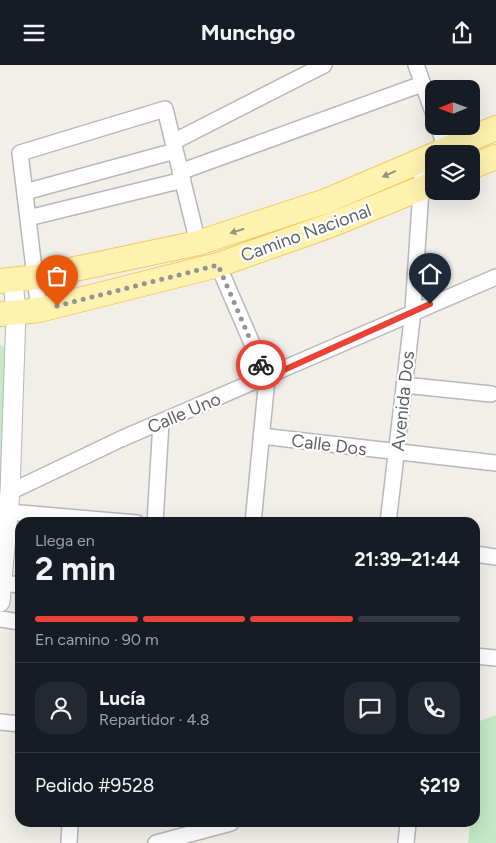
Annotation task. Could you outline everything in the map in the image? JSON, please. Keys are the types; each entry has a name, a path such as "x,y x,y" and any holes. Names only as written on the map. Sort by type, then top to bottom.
{"main road":[{"name":"Camino Nacional","path":"457,145 496,128"},
{"path":"480,163 496,157"},
{"name":"Camino Nacional","path":"17,280 198,243 326,201 425,159"},
{"name":"Camino Nacional","path":"18,312 218,265 331,225 425,187"}],"street":[{"path":"25,193 174,146 324,65"},
{"path":"416,65 425,92"},
{"path":"28,218 181,176 422,84"},
{"path":"0,602 11,584 9,512 18,312 17,280 28,218 20,153 165,109 198,243"},
{"name":"Avenida Dos","path":"389,517 426,200"},
{"path":"218,265 266,378 254,517"},
{"name":"Calle Uno","path":"10,491 413,311 496,277"},
{"path":"404,385 491,394"},
{"path":"155,517 161,422"},
{"name":"Calle Dos","path":"261,436 496,463"},
{"path":"9,512 67,517"},
{"path":"480,555 496,557"},
{"path":"0,619 15,621"},
{"path":"480,656 496,658"},
{"path":"0,722 15,724"},
{"path":"69,843 70,827"},
{"path":"156,843 216,827"},
{"path":"406,843 408,827"}],"green space":[{"path":"0,345 8,349 0,479"},
{"path":"496,715 496,843 468,843 470,827 480,827 480,721"}],"way so far":[{"path":"57,306 218,265 261,365"}],"route":[{"path":"261,365 266,378 430,304"}]}
